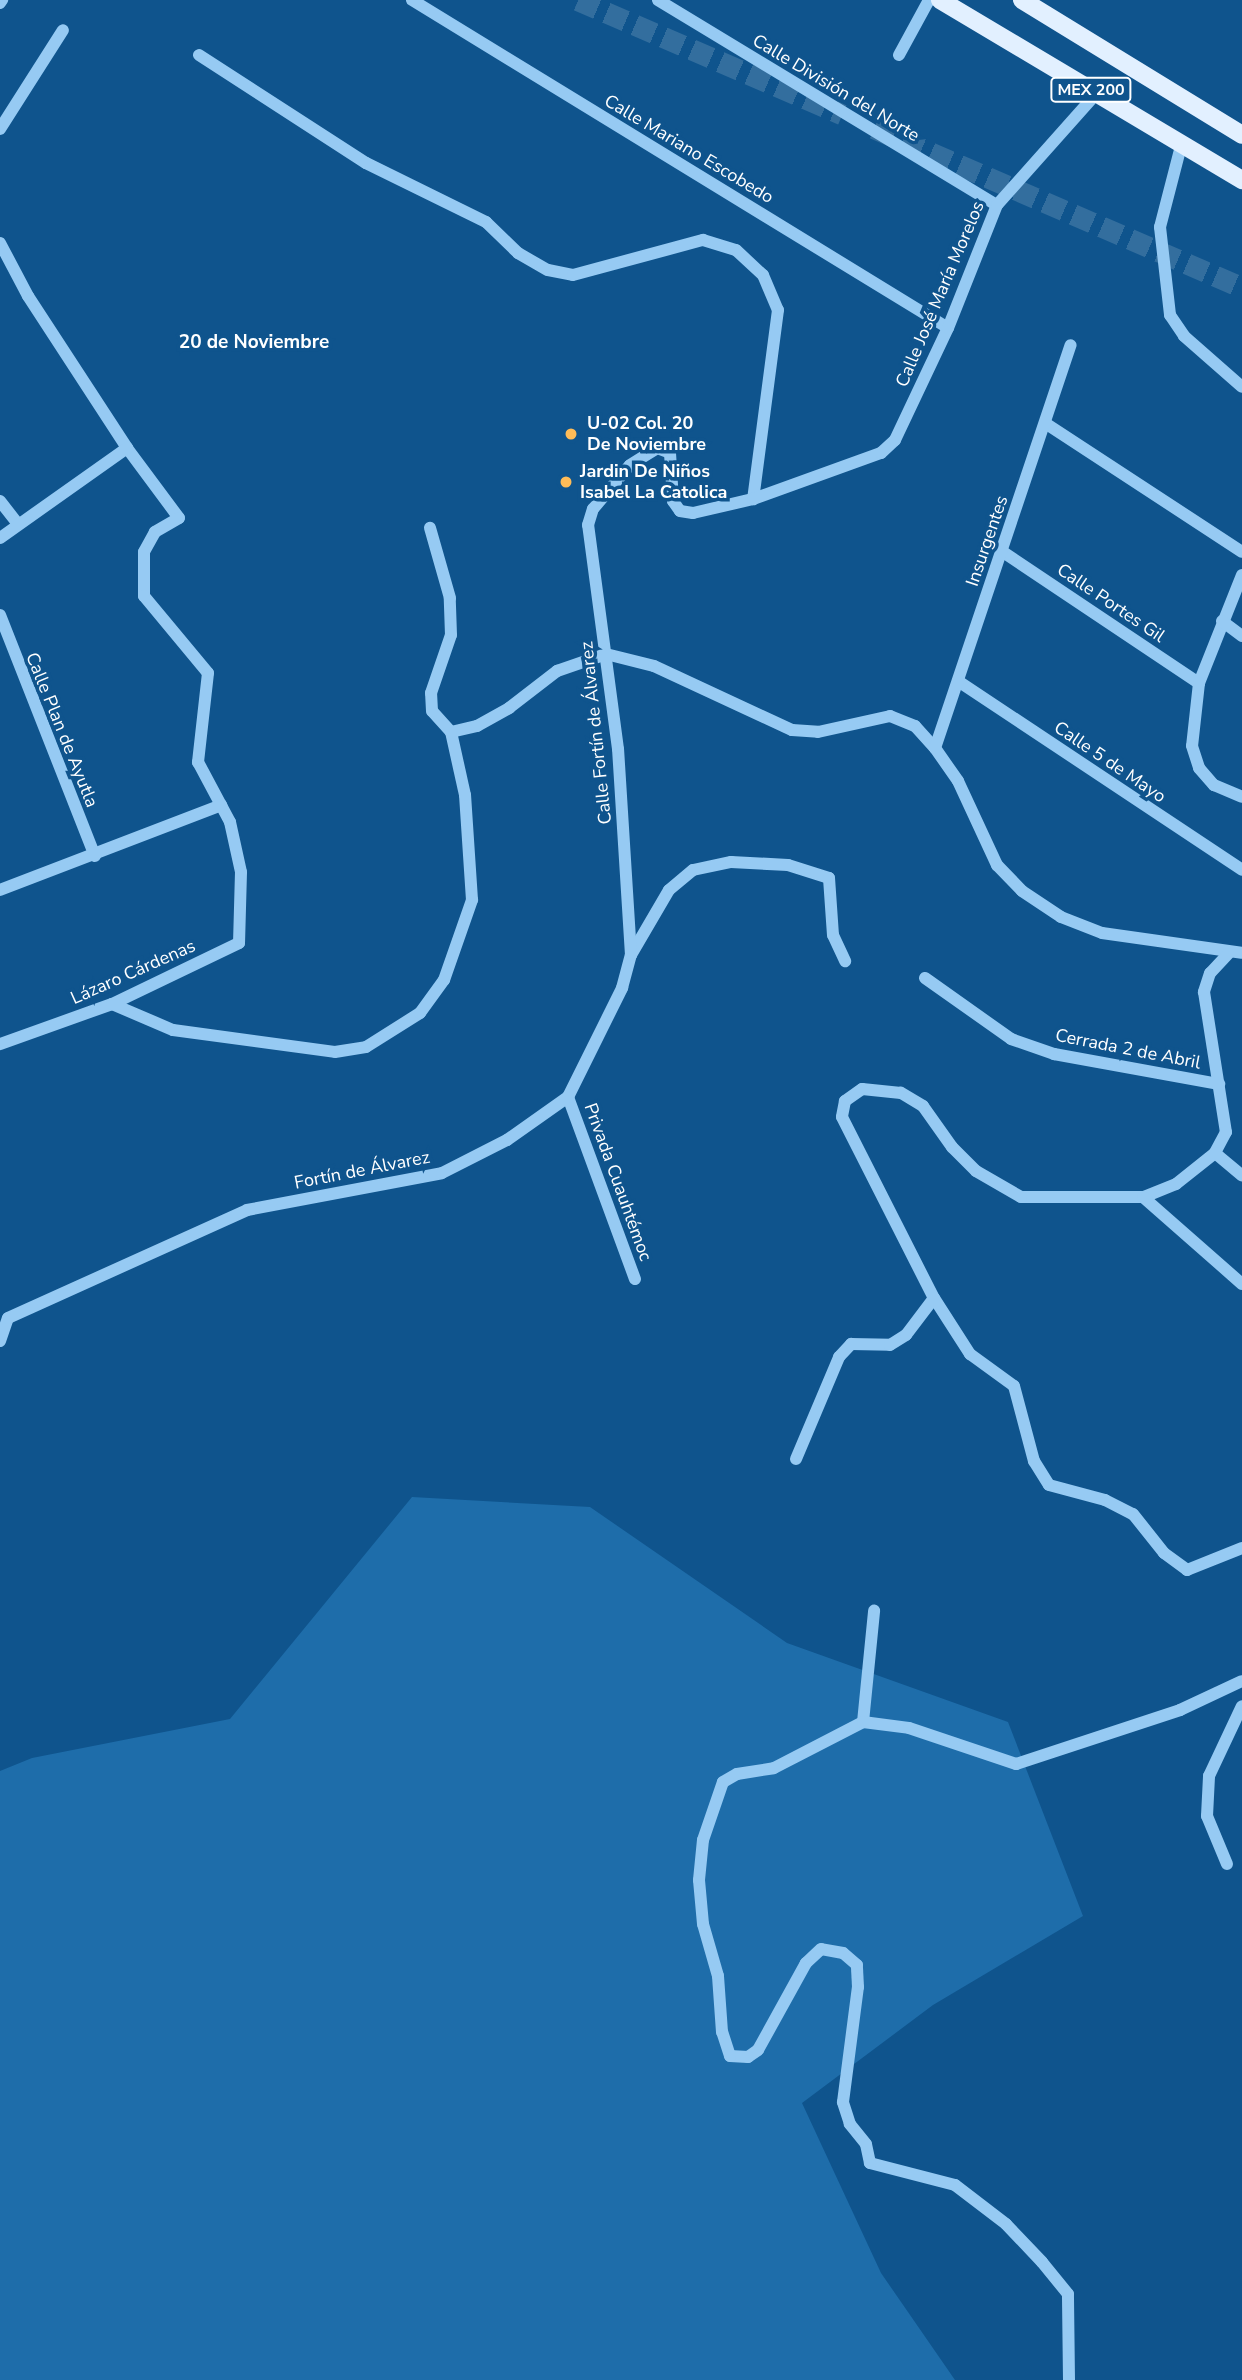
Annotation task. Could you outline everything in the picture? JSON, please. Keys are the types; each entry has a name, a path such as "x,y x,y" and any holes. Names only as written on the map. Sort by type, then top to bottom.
{"main road":[{"name":"MEX 200","path":"940,0 1242,180"},
{"name":"MEX 200","path":"1022,0 1242,135"}],"street":[{"name":"Calle Mariano Escobedo","path":"412,0 948,328"},
{"name":"Calle División del Norte","path":"658,0 997,205"},
{"path":"899,55 929,0"},
{"path":"0,128 63,30"},
{"path":"199,55 366,163 486,222 518,253 548,270 573,275 703,240 736,250 763,275 778,310 753,499"},
{"name":"Calle José María Morelos","path":"593,509 630,465 657,449 670,453 673,501 680,511 694,513 753,499 881,453 895,440 948,328 997,205 1096,93"},
{"path":"1181,146 1160,227 1170,315 1184,336 1242,387"},
{"path":"0,243 28,296 127,448 179,517 155,532 144,552 144,596 208,673 198,762 221,805 95,856 0,890"},
{"name":"Insurgentes","path":"935,748 1071,345"},
{"path":"1045,423 1242,552"},
{"path":"0,538 127,448"},
{"path":"0,501 19,524"},
{"name":"Calle Fortín de Álvarez","path":"593,509 589,525 618,749 631,955"},
{"path":"112,1004 173,1030 335,1052 366,1047 420,1013 444,979 472,900 466,794 451,732 432,711 431,693 452,635 450,598 430,527"},
{"name":"Calle Portes Gil","path":"1003,552 1199,683"},
{"path":"1242,575 1199,683 1192,746 1199,768 1213,785 1242,797"},
{"name":"Calle Plan de Ayutla","path":"0,615 95,856"},
{"path":"1222,621 1242,636"},
{"path":"451,732 477,726 509,708 557,671 606,654 654,666 792,730 818,732 890,716 915,726 935,748 958,781 997,865 1022,891 1061,917 1102,933 1228,954 1242,953"},
{"name":"Calle 5 de Mayo","path":"958,681 1242,870"},
{"name":"Lázaro Cárdenas","path":"0,1044 112,1004 239,943 241,872 230,822 221,805"},
{"path":"631,955 669,890 693,870 731,862 788,865 829,878 833,935 845,961"},
{"path":"1228,954 1210,973 1204,992 1226,1132 1215,1153 1176,1184 1143,1196 1047,1200 1021,1197 976,1171 951,1147 923,1106 901,1093 862,1088 845,1101 842,1117 846,1133 934,1298 970,1354 1014,1386 1034,1461 1049,1485 1105,1500 1133,1514 1164,1553 1187,1570 1242,1548"},
{"name":"Fortín de Álvarez","path":"0,1341 8,1318 247,1210 442,1173 507,1140 568,1097 622,988 631,955"},
{"name":"Cerrada 2 de Abril","path":"925,978 1022,1043 1054,1054 1219,1084"},
{"name":"Privada Cuauhtémoc","path":"568,1097 635,1279"},
{"path":"1215,1153 1242,1176"},
{"path":"1143,1196 1242,1284"},
{"path":"796,1459 839,1357 851,1344 890,1345 898,1340 934,1298"},
{"path":"863,1722 874,1611"},
{"path":"1069,2380 1068,2294 1042,2262 1006,2224 955,2185 870,2163 866,2144 850,2124 843,2102 858,1987 857,1965 843,1953 821,1949 806,1964 758,2050 736,2059 724,2044 718,1976 703,1924 699,1880 703,1840 723,1782 737,1774 775,1768 863,1722 909,1728 1016,1765 1180,1710 1242,1681"},
{"path":"1227,1864 1206,1816 1209,1776 1242,1706"}],"shaded area":[{"path":"412,1497 590,1507 787,1643 1008,1722 1083,1916 933,2005 802,2103 881,2273 955,2380 0,2380 0,1771 32,1758 230,1719"}],"tunnel":[{"path":"578,0 842,114"},
{"path":"874,128 1242,287"}],"place":[{"name":"U-02 Col. 20 De Noviembre","path":"571,434"},
{"name":"Jardin De Niños Isabel La Catolica","path":"566,482"}],"district":[{"name":"20 de Noviembre","path":"254,343"}]}
